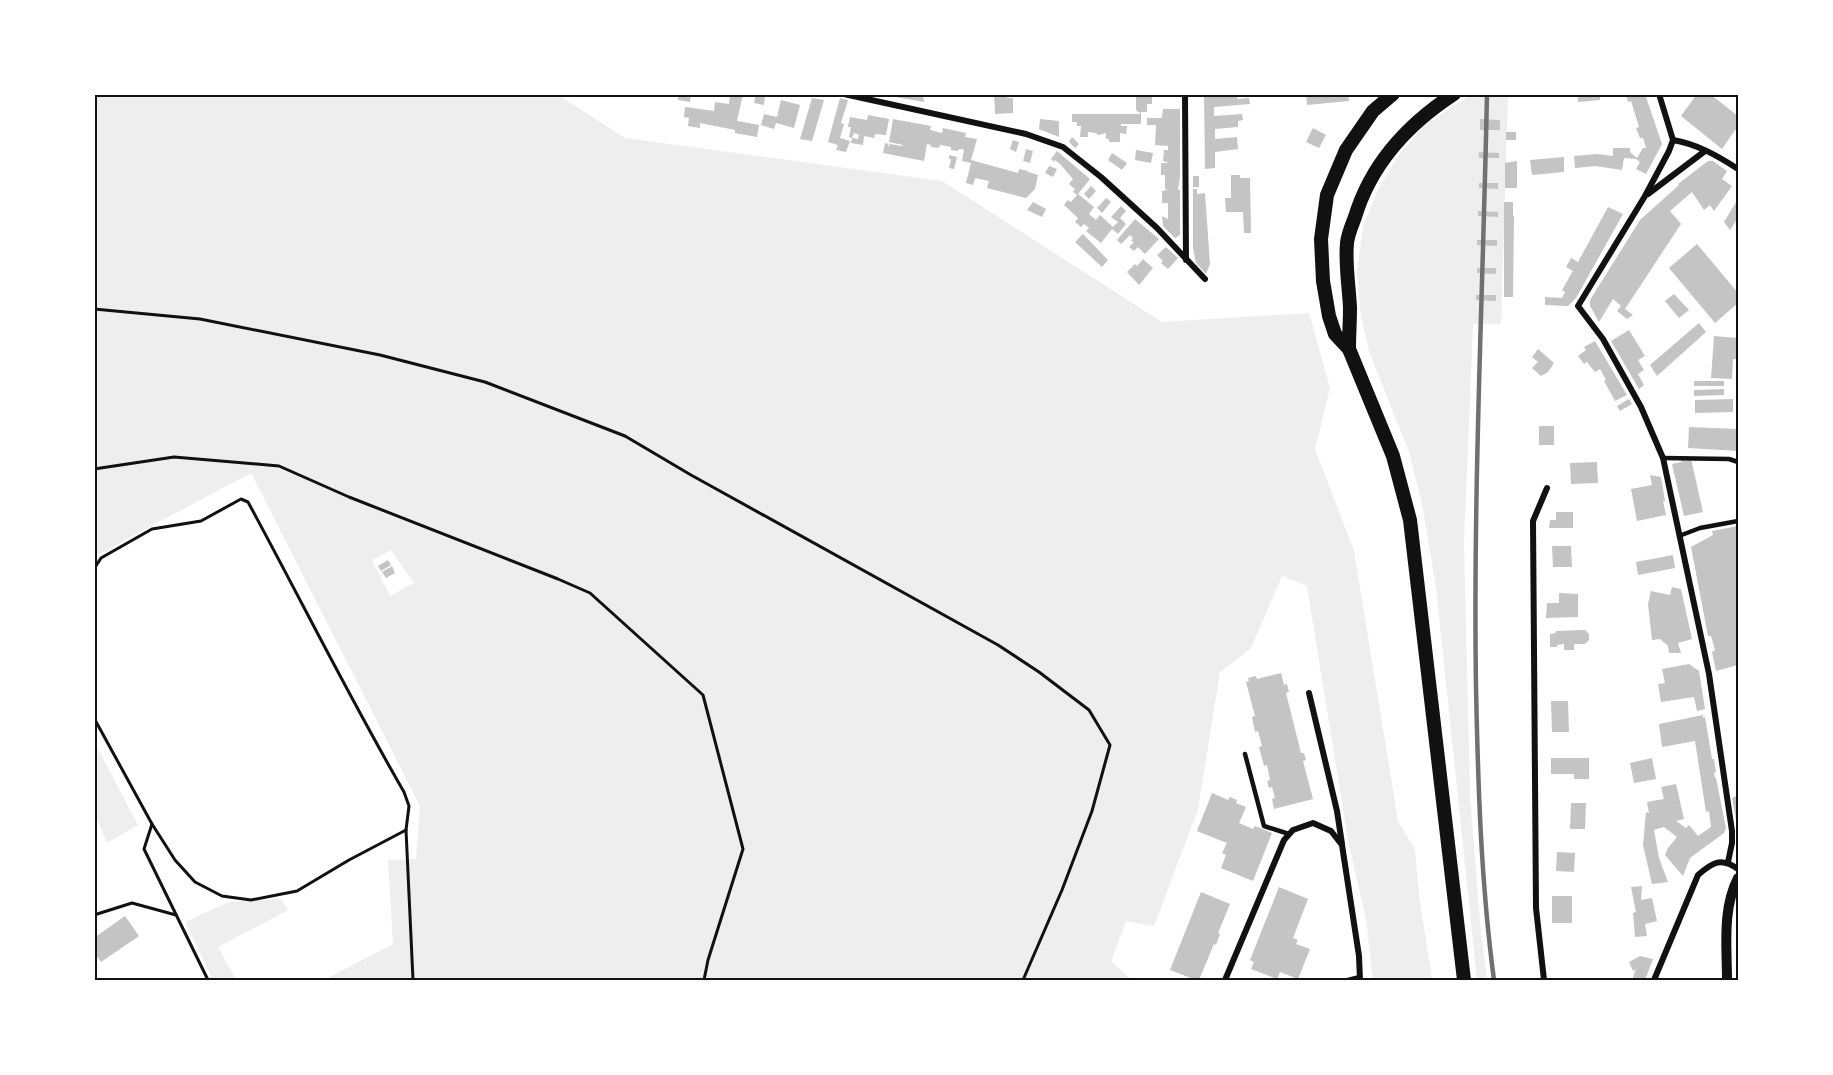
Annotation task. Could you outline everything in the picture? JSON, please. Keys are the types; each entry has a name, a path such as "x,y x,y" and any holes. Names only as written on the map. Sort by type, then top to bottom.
{"main road":[{"path":"1394,94 1373,111 1346,150 1327,195 1321,238 1323,281 1329,316 1335,334 1349,349 1393,456 1410,520 1464,981"},
{"path":"1349,349 1347,242 1358,207 1373,175 1386,155 1432,108 1454,94"}],"street":[{"path":"844,94 1026,134 1063,147 1101,177 1157,228 1204,279"},
{"path":"1185,94 1186,261"},
{"path":"1659,94 1673,140 1669,151 1645,196 1578,306 1603,339 1641,407 1663,458 1708,674 1731,831 1732,843 1728,862"},
{"path":"1673,140 1705,150 1738,169"},
{"path":"1645,196 1705,150"},
{"path":"1544,981 1536,908 1533,521 1547,488"},
{"path":"1309,693 1337,811 1359,956 1360,979"},
{"path":"1225,981 1284,840 1289,834 1300,826 1313,824 1331,831 1342,844"},
{"path":"1654,981 1698,875 1716,862 1728,862 1738,869"},
{"path":"1727,981 1728,912 1738,878"}],"lane":[{"path":"1663,458 1729,459 1738,462"},
{"path":"1679,536 1700,528 1738,521"},
{"path":"1245,754 1264,826 1289,834"},
{"path":"1348,981 1360,979"}],"path":[{"path":"94,309 200,319 380,355 485,382 626,436 691,475 998,645 1039,672 1089,710 1110,745 1092,810 1062,890 1023,981"},
{"path":"94,469 174,457 279,466 349,497 590,593 703,695 743,849 708,960 704,981"},
{"path":"94,569 101,558 152,529 201,521 241,499 248,502 356,708 404,792 409,806 406,830 413,981"},
{"path":"94,718 152,824 175,860 195,882 222,896 251,900 297,891 406,830"},
{"path":"152,824 144,849 208,981"},
{"path":"94,915 132,903 176,915"}],"shaded area":[{"path":"95,95 558,95 625,138 942,181 1162,322 1309,313 1330,388 1315,449 1354,551 1398,821 1415,850 1419,895 1432,980 1373,980 1366,919 1348,840 1307,586 1282,576 1251,648 1220,672 1198,809 1154,926 1126,921 1111,961 1132,980 324,980 393,944 388,860 416,859 420,806 251,473 95,556","holes":["391,550 414,583 390,596 372,560"]},
{"path":"1470,95 1508,95 1501,324 1473,324 1464,543 1470,795 1487,980 1477,980 1436,587 1423,509 1409,452 1369,351 1361,316 1357,272 1363,226 1379,188 1398,156 1425,125"},
{"path":"95,743 138,825 107,843 95,815"},
{"path":"281,899 288,910 218,947 236,980 213,980 185,922 229,902"}],"building":[{"path":"679,94 691,94 690,102 678,100"},
{"path":"730,94 743,94 737,121 759,125 757,137 700,123 700,128 688,126 689,118 684,117 685,107 714,111 715,102 729,104"},
{"path":"756,94 765,94 764,105 754,103"},
{"path":"890,94 923,94 924,102 890,96"},
{"path":"994,94 1007,94 1007,98 1013,98 1013,113 995,114"},
{"path":"1141,94 1152,94 1152,104 1147,104 1147,112 1141,112 1141,114 1136,110 1136,96 1141,97"},
{"path":"1204,94 1237,94 1237,99 1249,98 1250,104 1214,107 1214,116 1242,114 1243,120 1238,121 1238,127 1215,129 1215,139 1237,137 1238,149 1215,152 1215,168 1205,169"},
{"path":"1306,94 1348,94 1349,101 1307,105"},
{"path":"1578,94 1600,94 1600,100 1578,102"},
{"path":"1626,94 1645,94 1662,144 1646,174 1636,169 1640,162 1636,159 1624,158 1622,170 1595,166 1575,168 1574,156 1597,154 1613,156 1613,148 1630,148 1630,152 1637,158 1643,148 1646,148 1636,128 1639,127 1631,101 1628,102"},
{"path":"1697,94 1710,94 1738,116 1738,132 1735,130 1722,149 1681,116"},
{"path":"812,98 824,100 812,141 800,139"},
{"path":"840,98 848,100 841,123 844,124 840,138 850,141 846,152 836,150 838,145 828,142"},
{"path":"781,100 800,105 794,128 776,123 774,129 761,125 764,114 777,117"},
{"path":"1163,109 1180,109 1178,190 1180,190 1180,235 1175,238 1163,226 1162,216 1168,219 1168,203 1162,203 1162,191 1168,190 1165,189 1165,175 1161,175 1161,163 1169,163 1163,161 1164,150 1168,150 1168,146 1155,145 1156,125 1147,125 1147,118 1162,118"},
{"path":"1072,114 1141,114 1141,124 1121,124 1121,126 1127,126 1126,134 1120,133 1120,142 1109,142 1109,139 1106,139 1106,133 1098,135 1088,132 1088,137 1080,137 1081,126 1077,126 1077,122 1072,122"},
{"path":"868,115 889,119 886,135 875,134 874,138 864,136 863,145 851,143 852,138 849,137 851,127 848,127 850,117 867,120","holes":["854,133 859,135 858,139 852,138"]},
{"path":"893,119 931,126 930,130 942,133 943,128 966,133 965,137 977,139 971,160 1018,173 1019,169 1028,171 1027,176 1028,172 1038,175 1035,189 1026,198 987,188 989,181 975,178 973,185 966,183 971,163 962,161 964,150 962,149 951,150 951,147 940,145 939,148 931,147 927,144 924,161 883,153 885,143 889,144 888,146 890,144 903,145 889,142"},
{"path":"1040,119 1059,121 1059,137 1039,129"},
{"path":"1480,119 1500,120 1500,130 1480,130"},
{"path":"1313,128 1326,135 1319,148 1306,142"},
{"path":"1506,132 1516,132 1516,140 1506,140"},
{"path":"1072,137 1079,144 1075,148 1069,142"},
{"path":"1013,140 1019,142 1016,152 1010,149"},
{"path":"1026,149 1033,151 1030,163 1023,161"},
{"path":"1136,150 1153,153 1151,163 1135,160"},
{"path":"1057,151 1090,179 1078,194 1094,207 1089,214 1096,220 1100,215 1113,227 1118,222 1111,217 1121,206 1126,211 1120,218 1126,224 1118,234 1112,229 1101,243 1086,231 1089,228 1084,224 1081,227 1075,222 1078,218 1064,205 1068,200 1071,202 1077,195 1073,192 1075,189 1069,184 1073,179 1061,165 1051,159"},
{"path":"1479,152 1499,153 1499,158 1479,158"},
{"path":"1112,153 1127,163 1122,170 1108,160"},
{"path":"949,155 957,157 954,169 949,168 951,159"},
{"path":"1564,157 1564,172 1532,175 1530,160"},
{"path":"1517,161 1517,188 1505,188 1505,163"},
{"path":"1708,161 1713,161 1727,171 1722,179 1732,186 1714,211 1710,205 1704,210 1692,192 1670,211 1681,224 1625,309 1633,315 1627,319 1617,311 1621,306 1613,299 1599,322 1590,306 1590,300 1640,220 1678,184"},
{"path":"1049,166 1057,169 1053,177 1045,173"},
{"path":"1231,175 1250,178 1251,233 1244,233 1243,212 1226,212 1225,198 1231,198"},
{"path":"1193,176 1199,176 1199,187 1193,187"},
{"path":"1479,183 1498,183 1498,189 1479,188"},
{"path":"1091,186 1096,191 1089,199 1084,194"},
{"path":"1193,189 1197,189 1197,194 1205,193 1210,264 1206,274 1196,263 1193,248"},
{"path":"1106,198 1111,202 1102,213 1097,208"},
{"path":"1738,199 1738,218 1730,230 1724,222"},
{"path":"1033,202 1046,209 1042,217 1027,210"},
{"path":"1504,202 1513,202 1513,297 1504,297"},
{"path":"1608,207 1623,214 1576,298 1568,306 1545,305 1545,297 1562,298 1565,292 1562,290 1573,271 1566,267 1571,258 1578,262"},
{"path":"1478,211 1498,212 1498,217 1478,216"},
{"path":"1135,219 1159,239 1145,254 1138,247 1134,251 1129,247 1134,242 1131,241 1133,238 1130,235 1121,244 1117,240"},
{"path":"1083,234 1108,260 1102,267 1075,242"},
{"path":"1477,240 1497,240 1497,246 1477,245"},
{"path":"1697,244 1738,293 1738,303 1715,323 1669,268"},
{"path":"1166,247 1178,258 1168,269 1157,255"},
{"path":"1143,259 1153,268 1139,285 1127,272"},
{"path":"1477,268 1496,268 1496,274 1477,273"},
{"path":"1674,294 1689,310 1679,318 1665,301"},
{"path":"1476,295 1496,295 1496,301 1476,300"},
{"path":"1699,323 1706,332 1657,376 1650,365"},
{"path":"1629,330 1645,356 1638,360 1644,370 1638,374 1644,385 1639,389 1611,341"},
{"path":"1714,336 1738,338 1738,359 1733,359 1732,379 1711,378"},
{"path":"1595,341 1627,395 1615,401 1600,369 1595,372 1578,356 1586,350 1584,347"},
{"path":"1538,349 1554,363 1548,372 1541,376 1532,368 1538,362 1532,357"},
{"path":"1694,381 1724,381 1724,386 1694,386"},
{"path":"1724,389 1724,395 1694,396 1694,390"},
{"path":"1629,399 1632,404 1620,411 1617,406"},
{"path":"1733,399 1733,412 1695,413 1695,400"},
{"path":"1539,426 1554,426 1554,445 1539,445"},
{"path":"1689,427 1738,429 1738,451 1688,448"},
{"path":"1691,459 1703,512 1684,516 1672,464 1682,462 1681,460 1685,461"},
{"path":"1597,462 1598,483 1571,484 1570,463"},
{"path":"1650,475 1661,477 1666,515 1637,521 1631,489 1652,485"},
{"path":"1556,512 1573,512 1573,528 1549,528 1550,520 1556,520"},
{"path":"1738,526 1738,665 1716,671 1712,652 1715,650 1711,636 1708,636 1691,547 1713,535 1712,531"},
{"path":"1552,546 1571,546 1572,567 1553,567"},
{"path":"1673,555 1675,568 1638,575 1636,562"},
{"path":"388,560 391,565 381,571 378,566"},
{"path":"392,566 395,573 386,578 382,572"},
{"path":"1672,587 1681,589 1692,639 1678,643 1681,653 1669,653 1668,646 1660,639 1652,640 1648,604 1651,591 1670,595"},
{"path":"1559,593 1578,594 1578,617 1546,618 1547,603 1559,603"},
{"path":"1585,630 1589,634 1589,640 1585,644 1574,644 1574,650 1564,650 1564,644 1550,647 1550,634 1556,631"},
{"path":"1689,664 1699,671 1705,709 1697,711 1694,697 1661,702 1658,684 1665,683 1662,669"},
{"path":"1281,673 1284,685 1287,684 1289,692 1286,693 1301,753 1304,753 1306,760 1303,761 1313,799 1274,809 1272,799 1275,798 1272,787 1269,788 1267,781 1270,780 1267,765 1264,766 1258,731 1255,732 1252,717 1255,716 1246,682 1249,681 1248,678 1256,676 1257,679"},
{"path":"1551,701 1568,701 1569,732 1552,732"},
{"path":"1703,715 1712,759 1714,759 1716,772 1714,773 1726,828 1724,833 1690,858 1683,876 1665,855 1677,837 1664,827 1654,830 1659,858 1668,882 1652,884 1643,845 1646,812 1649,813 1647,802 1664,799 1661,787 1676,784 1684,819 1676,821 1686,828 1689,825 1698,836 1711,827 1709,811 1706,812 1695,741 1662,747 1659,724"},
{"path":"1551,758 1589,758 1589,779 1574,779 1574,774 1551,774"},
{"path":"1652,758 1656,779 1634,783 1630,763"},
{"path":"1212,793 1228,800 1230,797 1237,800 1236,803 1246,807 1239,823 1272,833 1253,881 1221,868 1226,855 1222,853 1227,843 1197,831"},
{"path":"1736,796 1738,809 1738,830 1732,798"},
{"path":"1571,803 1586,803 1585,829 1570,829"},
{"path":"1557,852 1575,853 1574,872 1556,871"},
{"path":"1642,886 1641,900 1652,898 1657,921 1645,924 1647,936 1635,937 1633,913 1636,912 1631,887"},
{"path":"1279,887 1308,899 1293,938 1298,940 1296,944 1310,949 1298,979 1280,972 1277,979 1251,969 1254,962 1250,960"},
{"path":"1201,892 1230,904 1218,933 1220,934 1216,945 1214,944 1199,980 1196,980 1170,970"},
{"path":"1552,896 1572,896 1572,923 1552,923"},
{"path":"125,916 139,936 101,962 94,952 94,938"},
{"path":"1640,956 1653,959 1645,980 1632,980 1636,969 1633,971 1629,962"}],"railway":[{"path":"1487,94 1475,613 1479,797 1483,871 1494,980"}]}
